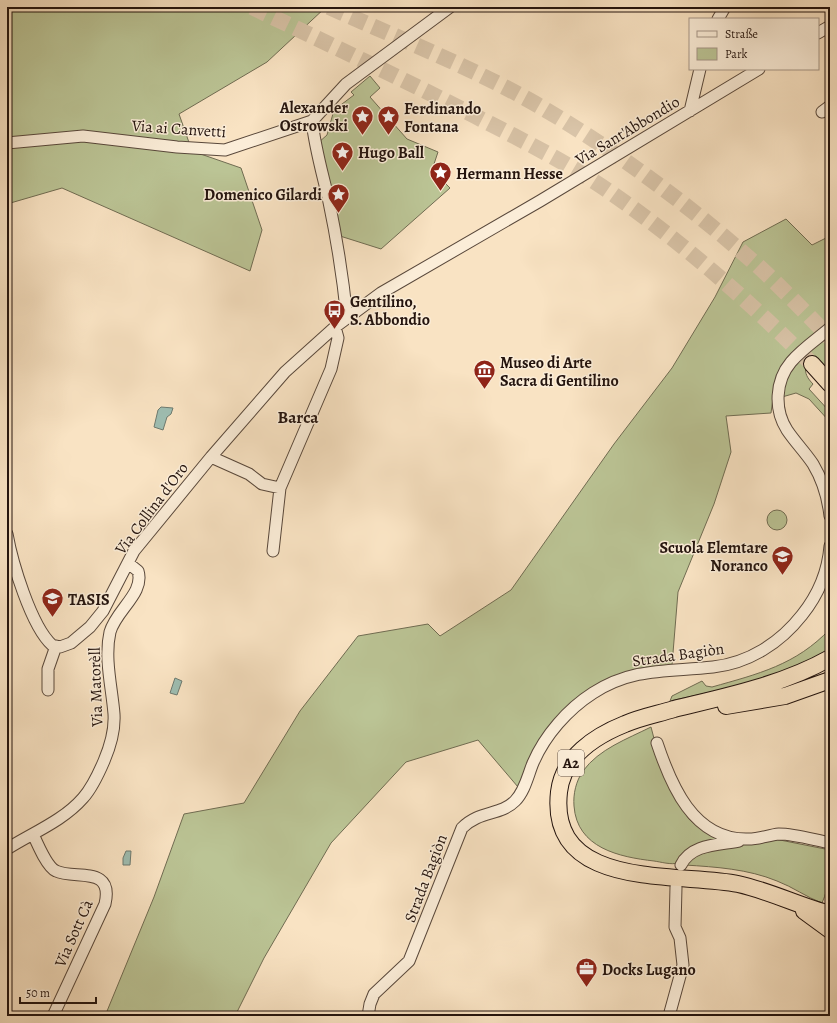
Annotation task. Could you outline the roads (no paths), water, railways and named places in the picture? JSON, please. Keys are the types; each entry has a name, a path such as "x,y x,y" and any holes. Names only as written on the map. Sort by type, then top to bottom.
{"highway":[{"path":"830,384 813,365 830,389"},
{"name":"A2","path":"830,658 806,670 780,680 647,716 612,729 591,743 572,760 562,781 559,805 560,818 570,840 587,857 608,868 633,874 737,884 830,914"},
{"name":"A2","path":"672,710 713,708 785,696 830,680"},
{"name":"A2","path":"776,896 810,915 830,930"}],"street":[{"path":"347,318 329,202 315,144 312,121 346,84 450,7"},
{"path":"719,18 725,7"},
{"path":"819,32 830,26"},
{"path":"690,111 700,70"},
{"name":"Via Sant'Abbondio","path":"367,302 540,202 757,70"},
{"name":"Via ai Canvetti","path":"7,143 83,136 178,147 225,150 312,121"},
{"name":"Via Collina d'Oro","path":"56,646 71,643 90,627 104,611 128,563 140,543 211,457 285,372 335,327 367,302"},
{"path":"274,551 280,488 331,369 338,338 335,327"},
{"path":"830,328 797,356 786,369 780,382 778,401 784,425 807,455 820,478 826,494 830,516"},
{"path":"211,457 249,474 262,484 280,488"},
{"path":"7,534 13,564 32,613 45,637 52,645 56,646 48,669 48,690"},
{"name":"Strada Bagiòn","path":"368,1016 370,1004 374,994 409,961 462,828 474,818 502,809 515,801 524,788 533,763 543,743 569,711 595,692 629,676 654,671 724,665 759,653 791,628 810,604 825,574 830,546"},
{"name":"Via Matorèll","path":"7,849 74,807 93,785 108,752 112,736 114,717 108,656 110,632 116,618 137,591 140,581 138,571 128,563"},
{"path":"657,743 665,766 693,816 713,831 734,838 746,840"},
{"name":"Via Sott Cà","path":"33,834 51,867 63,873 90,875 95,877 104,885 107,895 105,904 53,1016"},
{"path":"681,865 690,853 699,849 779,834 830,843"},
{"path":"669,1016 683,965 680,938 675,926 676,887"}],"tunnel":[{"path":"252,7 475,116 542,151 607,190 688,251 739,294 812,364"},
{"path":"329,7 490,79 541,107 598,142 680,201 732,243 776,283 830,338"}],"place":[{"name":"Alexander Ostrowski","path":"363,136"},
{"name":"Ferdinando Fontana","path":"388,136"},
{"name":"Hugo Ball","path":"343,172"},
{"name":"Hermann Hesse","path":"441,192"},
{"name":"Domenico Gilardi","path":"338,214"},
{"name":"Gentilino, S. Abbondio","path":"334,330"},
{"name":"Museo di Arte Sacra di Gentilino","path":"485,390"},
{"name":"Scuola Elemtare Noranco","path":"783,576"},
{"name":"TASIS","path":"52,618"},
{"name":"Docks Lugano","path":"587,988"}],"district":[{"name":"Barca","path":"298,417"}]}
